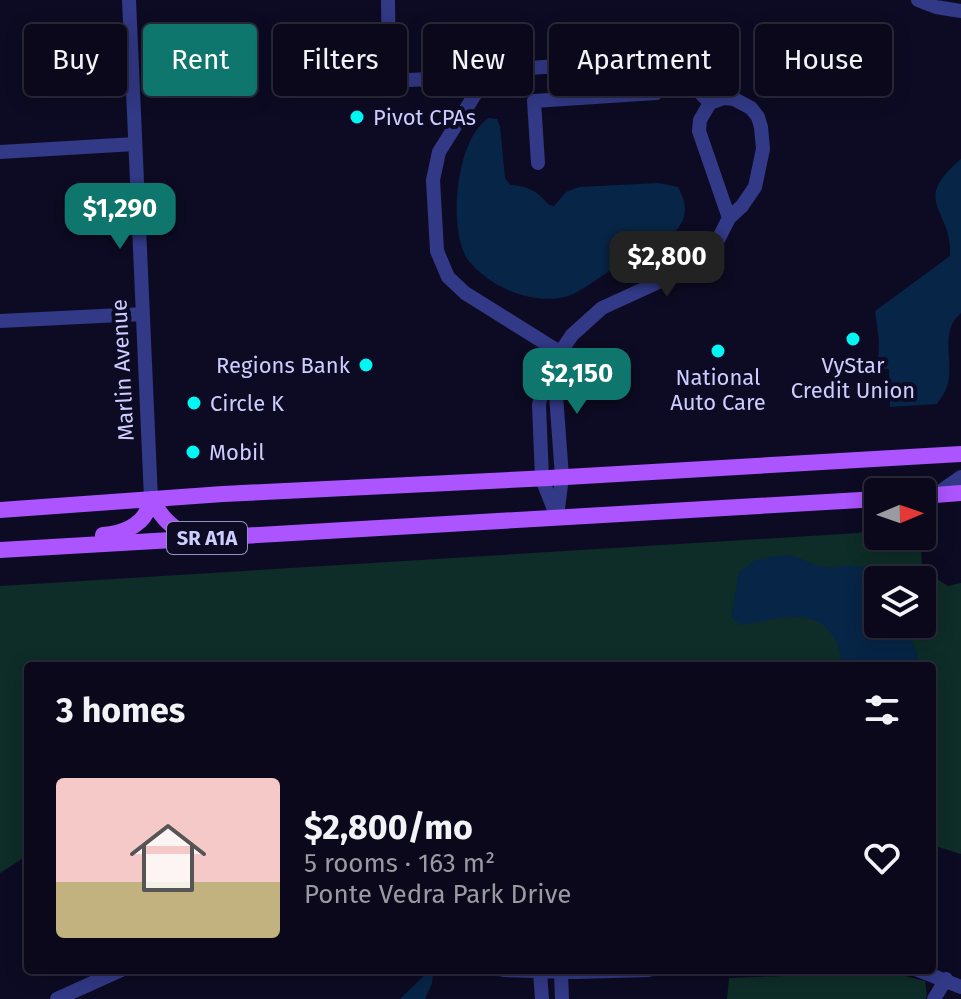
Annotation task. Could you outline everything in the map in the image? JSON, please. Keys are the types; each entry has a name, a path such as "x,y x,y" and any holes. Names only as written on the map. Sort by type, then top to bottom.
{"main road":[{"name":"SR A1A","path":"0,510 961,454"},
{"path":"936,495 961,493"},
{"path":"151,499 177,531 204,538"},
{"path":"0,541 117,534 135,526 146,515 151,499"},
{"name":"SR A1A","path":"0,550 864,500"}],"street":[{"name":"Marlin Avenue","path":"129,0 151,499"},
{"path":"388,0 389,81 423,79"},
{"path":"918,0 961,11"},
{"path":"474,96 434,165 437,251 441,264 452,283 465,293 561,353"},
{"path":"538,163 534,101 610,96"},
{"path":"703,96 710,103"},
{"path":"557,517 542,479 539,405 543,384 549,369 572,335 602,308 698,264 711,254 729,218 755,187 763,149 758,117 743,102 724,98 710,103 700,120 699,131 729,218"},
{"path":"0,152 135,144"},
{"path":"0,321 141,314"},
{"path":"557,517 562,477 556,395 561,353"},
{"path":"936,491 961,477"},
{"path":"57,999 112,974"},
{"path":"540,974 542,999"},
{"path":"561,974 562,999"},
{"path":"930,974 961,987"},
{"path":"934,999 946,979"}],"green space":[{"path":"864,532 864,550 921,550 922,566 864,566 864,638 936,638 936,578 948,586 961,583 961,854 936,846 936,662 24,662 24,858 0,873 0,586"},
{"path":"897,974 925,981 927,996 925,999 727,999 729,978"}],"water":[{"path":"489,118 497,119 500,126 505,178 510,185 532,190 554,206 566,192 579,187 658,183 678,187 685,207 681,224 672,236 567,296 535,298 498,285 468,260 458,228 458,185 462,163 478,128"},
{"path":"961,159 961,313 950,329 947,387 937,404 890,407 889,369 878,369 879,340 875,311 950,256 946,227 935,196 946,174"},
{"path":"782,555 798,557 819,566 864,568 864,638 910,638 918,662 839,662 838,647 825,626 803,617 741,625 731,617 739,572 756,560"},
{"path":"426,974 433,974 425,999 400,999"}],"place":[{"name":"Pivot CPAs","path":"357,117"},
{"name":"VyStar Credit Union","path":"853,339"},
{"name":"National Auto Care","path":"718,351"},
{"name":"Regions Bank","path":"366,365"},
{"name":"Circle K","path":"194,403"},
{"name":"Mobil","path":"193,452"}]}
